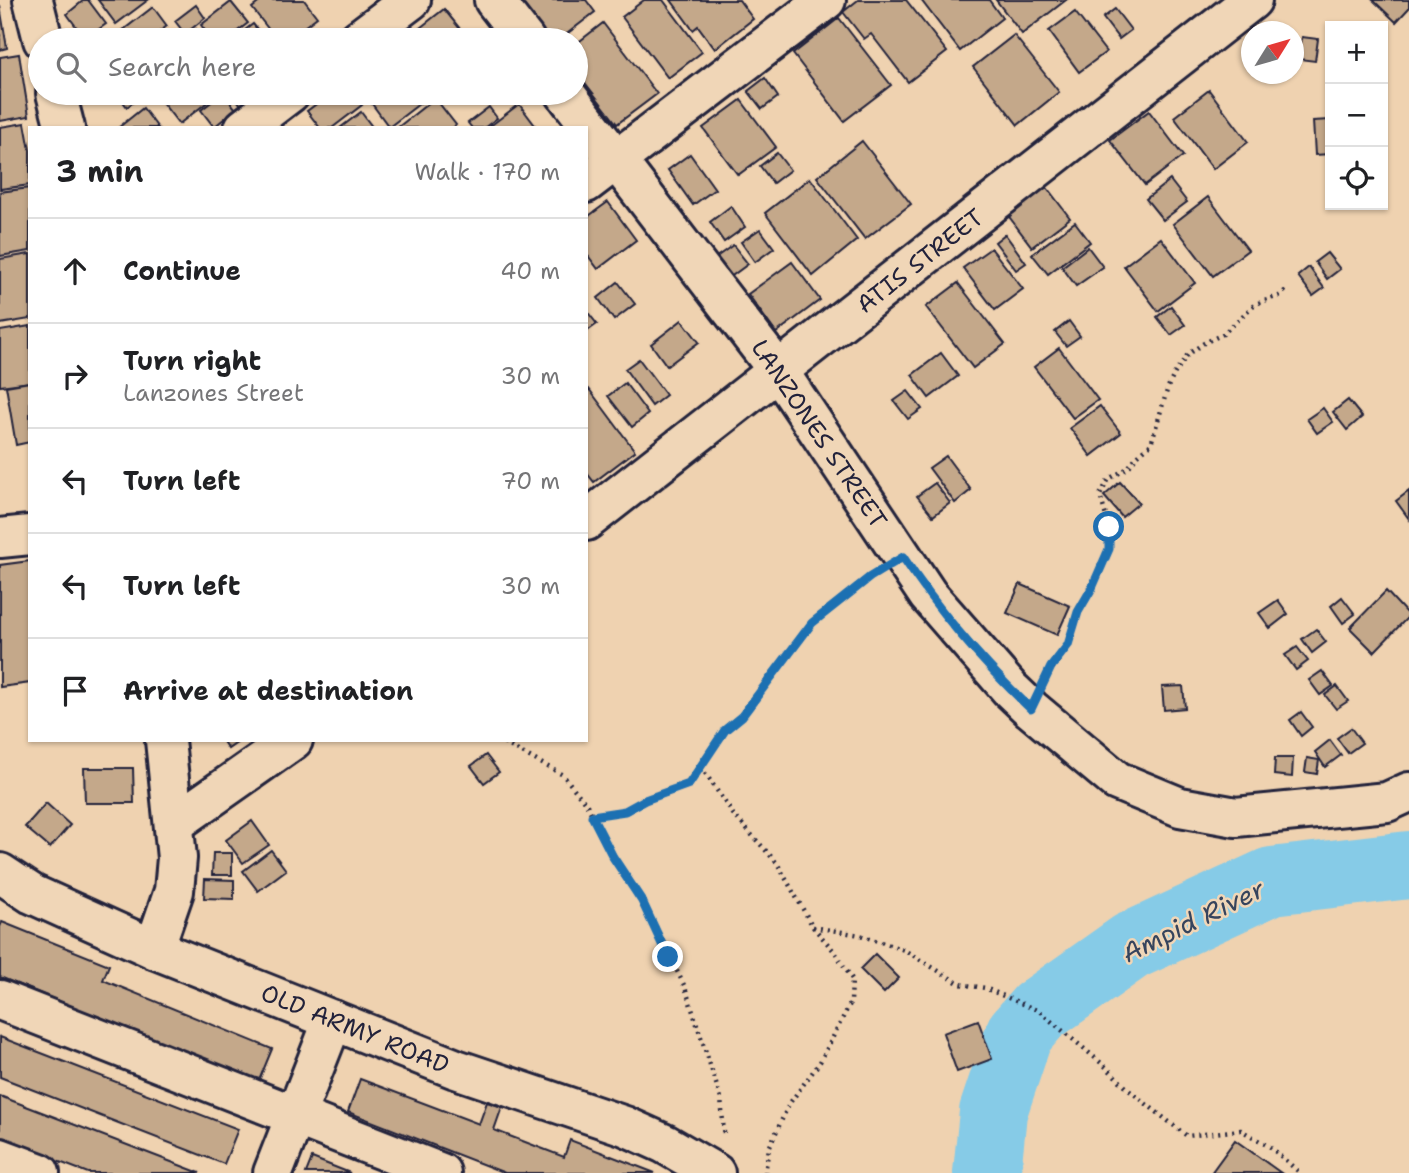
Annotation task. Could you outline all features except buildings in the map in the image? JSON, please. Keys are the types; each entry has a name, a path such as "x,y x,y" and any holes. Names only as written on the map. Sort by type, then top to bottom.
{"street":[{"path":"33,0 40,28"},
{"path":"374,28 411,0"},
{"path":"494,0 516,28"},
{"path":"588,182 826,0"},
{"name":"ATIS STREET","path":"588,519 1252,0"},
{"path":"59,105 64,126"},
{"path":"247,126 274,105"},
{"name":"LANZONES STREET","path":"574,105 779,372 928,595 1010,689 1117,781 1180,807 1236,817 1387,802 1409,792"},
{"path":"0,538 28,535"},
{"path":"154,949 174,891 177,858 165,742"},
{"path":"174,823 290,742"},
{"name":"OLD ARMY ROAD","path":"0,873 33,894 154,949 456,1069 625,1126 665,1144 712,1171"},
{"path":"0,1000 441,1173"},
{"path":"274,1173 333,1020"},
{"path":"0,1158 40,1173"}],"path":[{"path":"1031,709 1051,667 1068,645 1078,612 1109,549 1109,527 1100,495 1109,479 1128,468 1151,444 1168,387 1188,354 1223,334 1255,304 1279,296 1286,290"},
{"path":"592,816 625,811 645,800 689,784 725,730 742,716 812,623 870,577 903,557"},
{"path":"502,742 563,775 587,805 613,857 642,901 685,987 722,1099 724,1140 712,1171"},
{"path":"701,767 733,814 777,863 813,927 835,952 852,979 851,1002 820,1062 789,1104 769,1148 765,1173"},
{"path":"813,927 860,935 904,950 960,984 985,988 1039,1011 1106,1067 1130,1091 1187,1136 1241,1130 1270,1147 1300,1173"}],"waterway":[{"name":"Ampid River","path":"987,1173 993,1112 1019,1034 1039,1011 1131,946 1272,881 1409,865"}],"route":[{"path":"668,957 642,901 613,857 592,816 625,811 645,800 689,784 725,730 742,716 795,642 812,623 870,577 903,557 928,595 1010,689 1031,709 1051,667 1068,645 1078,612 1109,549 1109,527"}]}
